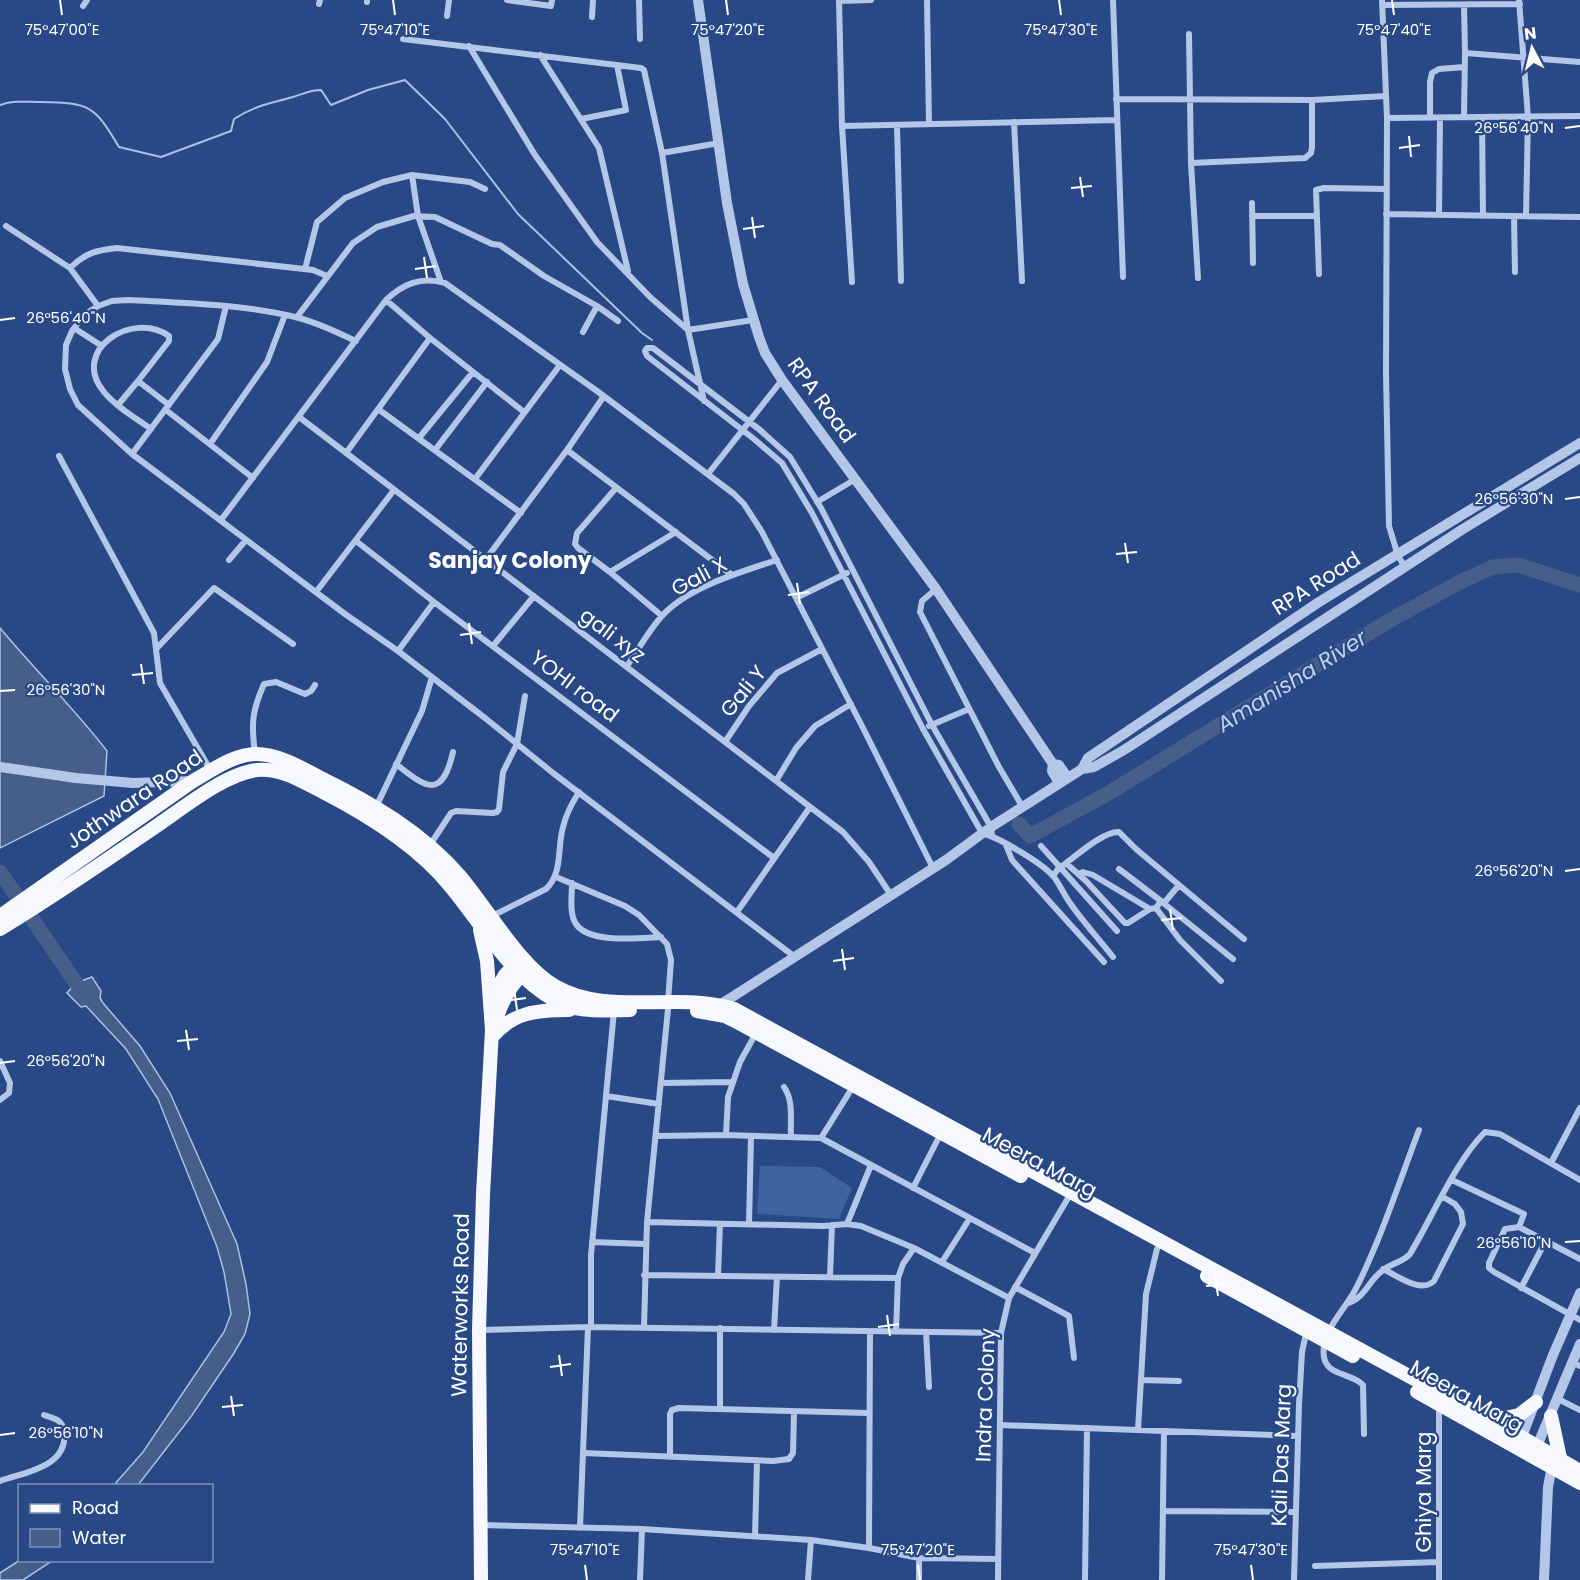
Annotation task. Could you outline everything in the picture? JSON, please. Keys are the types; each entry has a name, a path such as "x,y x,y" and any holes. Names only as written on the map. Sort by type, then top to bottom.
{"main road":[{"name":"Jothwara Road","path":"4,920 42,887 193,781 240,757 255,754"},
{"path":"255,754 293,763 376,807 429,846 459,875 491,916 522,967"},
{"name":"Jothwara Road","path":"4,920 55,894 197,798 239,775 257,770 288,774 337,799 405,843 451,886 479,925"},
{"path":"479,925 487,961 492,1034"},
{"name":"Meera Marg","path":"479,925 556,1002 583,1010 614,1010 668,1005 724,1016 942,1133 1069,1196 1157,1249 1491,1421 1520,1443"},
{"path":"490,1002 498,986 522,967"},
{"path":"492,1034 504,999 522,967"},
{"name":"Meera Marg","path":"522,967 555,986 583,997 668,1005 720,1005 734,1009 1308,1327"},
{"path":"492,1034 510,1019 523,1015 561,1010 583,1010"},
{"name":"Waterworks Road","path":"481,1580 479,1330 492,1034"},
{"name":"Meera Marg","path":"1326,1336 1440,1404 1580,1471"},
{"path":"1491,1421 1519,1415 1536,1402"},
{"path":"1551,1416 1555,1460"},
{"name":"Meera Marg","path":"1555,1460 1580,1483"}],"street":[{"path":"447,16 449,0"},
{"path":"507,0 551,6 552,0"},
{"path":"592,17 593,0"},
{"path":"639,0 640,39"},
{"name":"RPA Road","path":"698,0 729,215 743,284 765,353 854,480 936,589 1053,764 1052,771 1063,780"},
{"path":"852,282 842,126 839,0 871,0"},
{"path":"927,0 929,124"},
{"path":"1113,0 1123,277"},
{"path":"1405,567 1398,556 1389,526 1388,509 1387,118 1382,2 1464,4 1520,2 1528,117 1526,216"},
{"path":"1464,4 1464,117"},
{"path":"1189,34 1191,163 1198,278"},
{"path":"403,39 644,70 662,153 688,330 704,401"},
{"path":"469,46 535,156 597,242 650,297 688,330 753,320"},
{"path":"1465,53 1580,62"},
{"path":"540,55 599,148 628,273"},
{"path":"581,119 626,110 616,65"},
{"path":"1430,118 1432,73 1439,69 1465,67"},
{"path":"1116,99 1312,100 1386,96"},
{"path":"1191,163 1305,158 1311,153 1312,147 1312,100"},
{"path":"1387,118 1580,116"},
{"path":"1482,117 1483,216"},
{"path":"1439,215 1440,118"},
{"path":"842,126 1117,120"},
{"path":"1014,122 1022,281"},
{"path":"897,125 901,281"},
{"path":"662,153 718,143"},
{"path":"412,175 418,216 441,282"},
{"path":"305,270 317,222 345,198 383,182 412,175 471,182 485,189"},
{"path":"1319,274 1316,190 1386,189"},
{"path":"1251,203 1253,263"},
{"path":"1386,214 1580,218"},
{"path":"297,317 353,243 377,228 402,218 418,216 435,217 492,244 500,245 544,276 597,306 618,321"},
{"path":"1252,216 1316,216"},
{"path":"1514,216 1515,272"},
{"path":"6,226 70,268 98,306"},
{"path":"70,268 85,254 95,250 117,248 313,270 327,276"},
{"path":"221,520 386,300 397,290 412,282 422,280 441,282 458,291 604,396 744,504 777,560 933,868"},
{"path":"386,300 524,412"},
{"path":"356,340 322,325 285,315 226,306 112,301 84,315 74,328 66,345 65,369 70,389 78,405 132,454 398,651 795,957"},
{"path":"132,454 218,339 226,306"},
{"path":"583,332 597,306"},
{"path":"210,444 267,362 285,315"},
{"path":"74,328 102,346"},
{"path":"118,405 169,341 169,336 164,332 144,328 112,336 96,355 94,368 103,392 118,405 152,429"},
{"path":"346,453 430,338"},
{"path":"988,832 817,502 797,468 782,448 653,348 645,351 647,356 774,455 789,474 812,513 923,729 988,832 1053,876 1059,889 1113,957"},
{"path":"475,478 560,364"},
{"path":"419,438 473,372"},
{"path":"708,474 782,380"},
{"path":"138,381 167,408 253,478"},
{"path":"435,450 487,382"},
{"path":"486,560 604,396"},
{"path":"378,409 520,513"},
{"name":"gali xyz","path":"298,417 843,832 854,843 891,895"},
{"name":"RPA Road","path":"1082,769 1088,758 1319,602 1398,556 1580,443"},
{"path":"567,450 732,575"},
{"path":"59,456 154,633 160,683 211,771"},
{"path":"707,1012 933,868 988,832 1022,806 1082,769 1094,767 1124,750 1463,529 1580,458"},
{"path":"789,474 797,468"},
{"path":"817,502 854,480"},
{"path":"616,488 578,533 575,543 578,549 610,572 662,616"},
{"path":"316,592 394,490"},
{"path":"610,572 676,532"},
{"path":"229,560 246,540"},
{"name":"YOHI road","path":"356,541 774,858"},
{"name":"Gali X","path":"627,666 662,616 688,596 732,575 777,560"},
{"path":"796,598 852,569"},
{"path":"156,648 214,588 293,644"},
{"path":"936,589 921,601 920,612 999,767 1022,806"},
{"path":"493,646 534,596"},
{"path":"398,651 434,602"},
{"name":"Gali Y","path":"724,742 749,706 777,673 822,649"},
{"path":"376,807 422,711 432,677"},
{"path":"255,754 251,729 252,718 264,684 276,682 305,694 311,692 315,685"},
{"path":"429,846 451,813 456,811 497,812 500,809 503,772 517,744 520,715 525,696"},
{"path":"776,782 796,748 815,726 851,704"},
{"path":"923,729 969,709"},
{"path":"396,764 420,783 435,785 442,781 448,772 453,752"},
{"path":"0,767 76,778 133,783 193,781"},
{"path":"491,916 546,889 556,877 565,817 579,792"},
{"path":"736,912 810,807"},
{"path":"1053,876 1060,868 1102,838 1115,831 1119,832 1136,849 1244,939"},
{"path":"1006,844 1012,860 1104,962"},
{"path":"1041,846 1117,931"},
{"path":"1067,864 1125,923 1162,902 1179,885"},
{"path":"1119,869 1233,958"},
{"path":"1078,874 1089,873 1153,908 1180,940 1221,981"},
{"path":"556,877 625,906 639,915 668,944 671,960 647,1222 644,1328"},
{"path":"572,883 574,923 582,931 602,937 634,939 661,937"},
{"path":"580,1528 592,1242 614,1010"},
{"path":"726,1135 726,1106 732,1082 756,1032"},
{"path":"0,1061 10,1083 9,1093 0,1100"},
{"path":"661,1083 732,1082"},
{"path":"821,1138 854,1085"},
{"path":"784,1087 790,1104 791,1137"},
{"path":"606,1096 659,1104"},
{"path":"1551,1163 1580,1108"},
{"path":"1364,1434 1363,1385 1358,1380 1332,1370 1327,1365 1324,1358 1326,1336 1348,1303 1368,1264 1419,1130"},
{"path":"1348,1303 1361,1296 1383,1269 1403,1261 1410,1254 1470,1149 1485,1132 1500,1134 1578,1179 1580,1169"},
{"path":"914,1188 942,1133"},
{"path":"656,1136 726,1135 821,1138 1035,1253"},
{"path":"748,1224 751,1136"},
{"path":"847,1224 871,1165"},
{"path":"1452,1180 1524,1214 1519,1227"},
{"name":"Indra Colony","path":"998,1580 1001,1333 1009,1298 1069,1196"},
{"path":"1383,1269 1421,1287 1429,1286 1434,1281 1463,1224 1461,1212 1455,1204 1443,1197"},
{"path":"942,1262 970,1218"},
{"path":"647,1222 861,1226 914,1248 1009,1298"},
{"path":"718,1276 720,1224"},
{"path":"831,1277 832,1225"},
{"path":"1575,1317 1494,1272 1489,1268 1489,1263 1505,1229 1519,1227 1580,1259"},
{"path":"592,1242 646,1244"},
{"path":"1521,1288 1545,1242"},
{"path":"896,1332 898,1278 903,1264 914,1248"},
{"path":"1138,1430 1146,1294 1157,1249"},
{"path":"644,1275 898,1278"},
{"path":"774,1330 777,1277"},
{"path":"1015,1287 1069,1316 1074,1358"},
{"path":"1520,1443 1575,1317 1580,1293"},
{"path":"479,1330 589,1327 1001,1333"},
{"name":"Kali Das Marg","path":"1294,1580 1297,1436 1302,1352 1308,1327"},
{"path":"720,1328 720,1408"},
{"path":"869,1548 870,1332"},
{"path":"926,1332 929,1388"},
{"path":"1535,1451 1576,1364 1580,1344"},
{"path":"1141,1380 1179,1381"},
{"path":"1558,1399 1580,1410"},
{"name":"Ghiya Marg","path":"1439,1580 1440,1404"},
{"path":"670,1457 670,1414 672,1410 679,1408 868,1413"},
{"path":"583,1453 757,1460 789,1459 793,1453 794,1412"},
{"path":"0,1480 47,1466 60,1452 65,1442 64,1427 56,1418 44,1416"},
{"path":"1000,1425 1297,1436"},
{"path":"1085,1580 1087,1428"},
{"path":"1162,1580 1164,1431"},
{"path":"755,1537 757,1460"},
{"path":"1544,1580 1548,1487 1555,1460"},
{"path":"1163,1511 1295,1512"},
{"path":"481,1526 642,1529 811,1540 920,1558 998,1559"},
{"path":"640,1580 642,1529"},
{"path":"808,1580 811,1540"},
{"path":"919,1580 920,1558"},
{"path":"1315,1566 1439,1562"}],"shaded area":[{"path":"760,1166 820,1167 852,1188 839,1219 757,1214"}],"water":[{"path":"0,628 107,751 104,796 0,848"},
{"path":"92,977 101,991 100,998 103,1003 140,1046 170,1093 237,1244 250,1314 245,1334 234,1353 190,1418 139,1484 115,1484 143,1452 224,1332 231,1314 217,1247 158,1099 126,1049 86,1006 81,1007 67,993 76,983"},
{"path":"18,1561 50,1562 23,1580 0,1580 0,1573"}],"waterway":[{"path":"0,105 10,102 57,102 81,106 89,109 103,122 119,147 161,157 231,131 234,119 263,105 321,90 331,105 368,90 405,80 445,119 518,214 652,340"},
{"name":"Amanisha River","path":"1019,824 1030,836 1107,794 1392,619 1493,567 1518,565 1580,585"},
{"path":"0,872 76,983"}],"district":[{"name":"Sanjay Colony","path":"510,560"}]}
